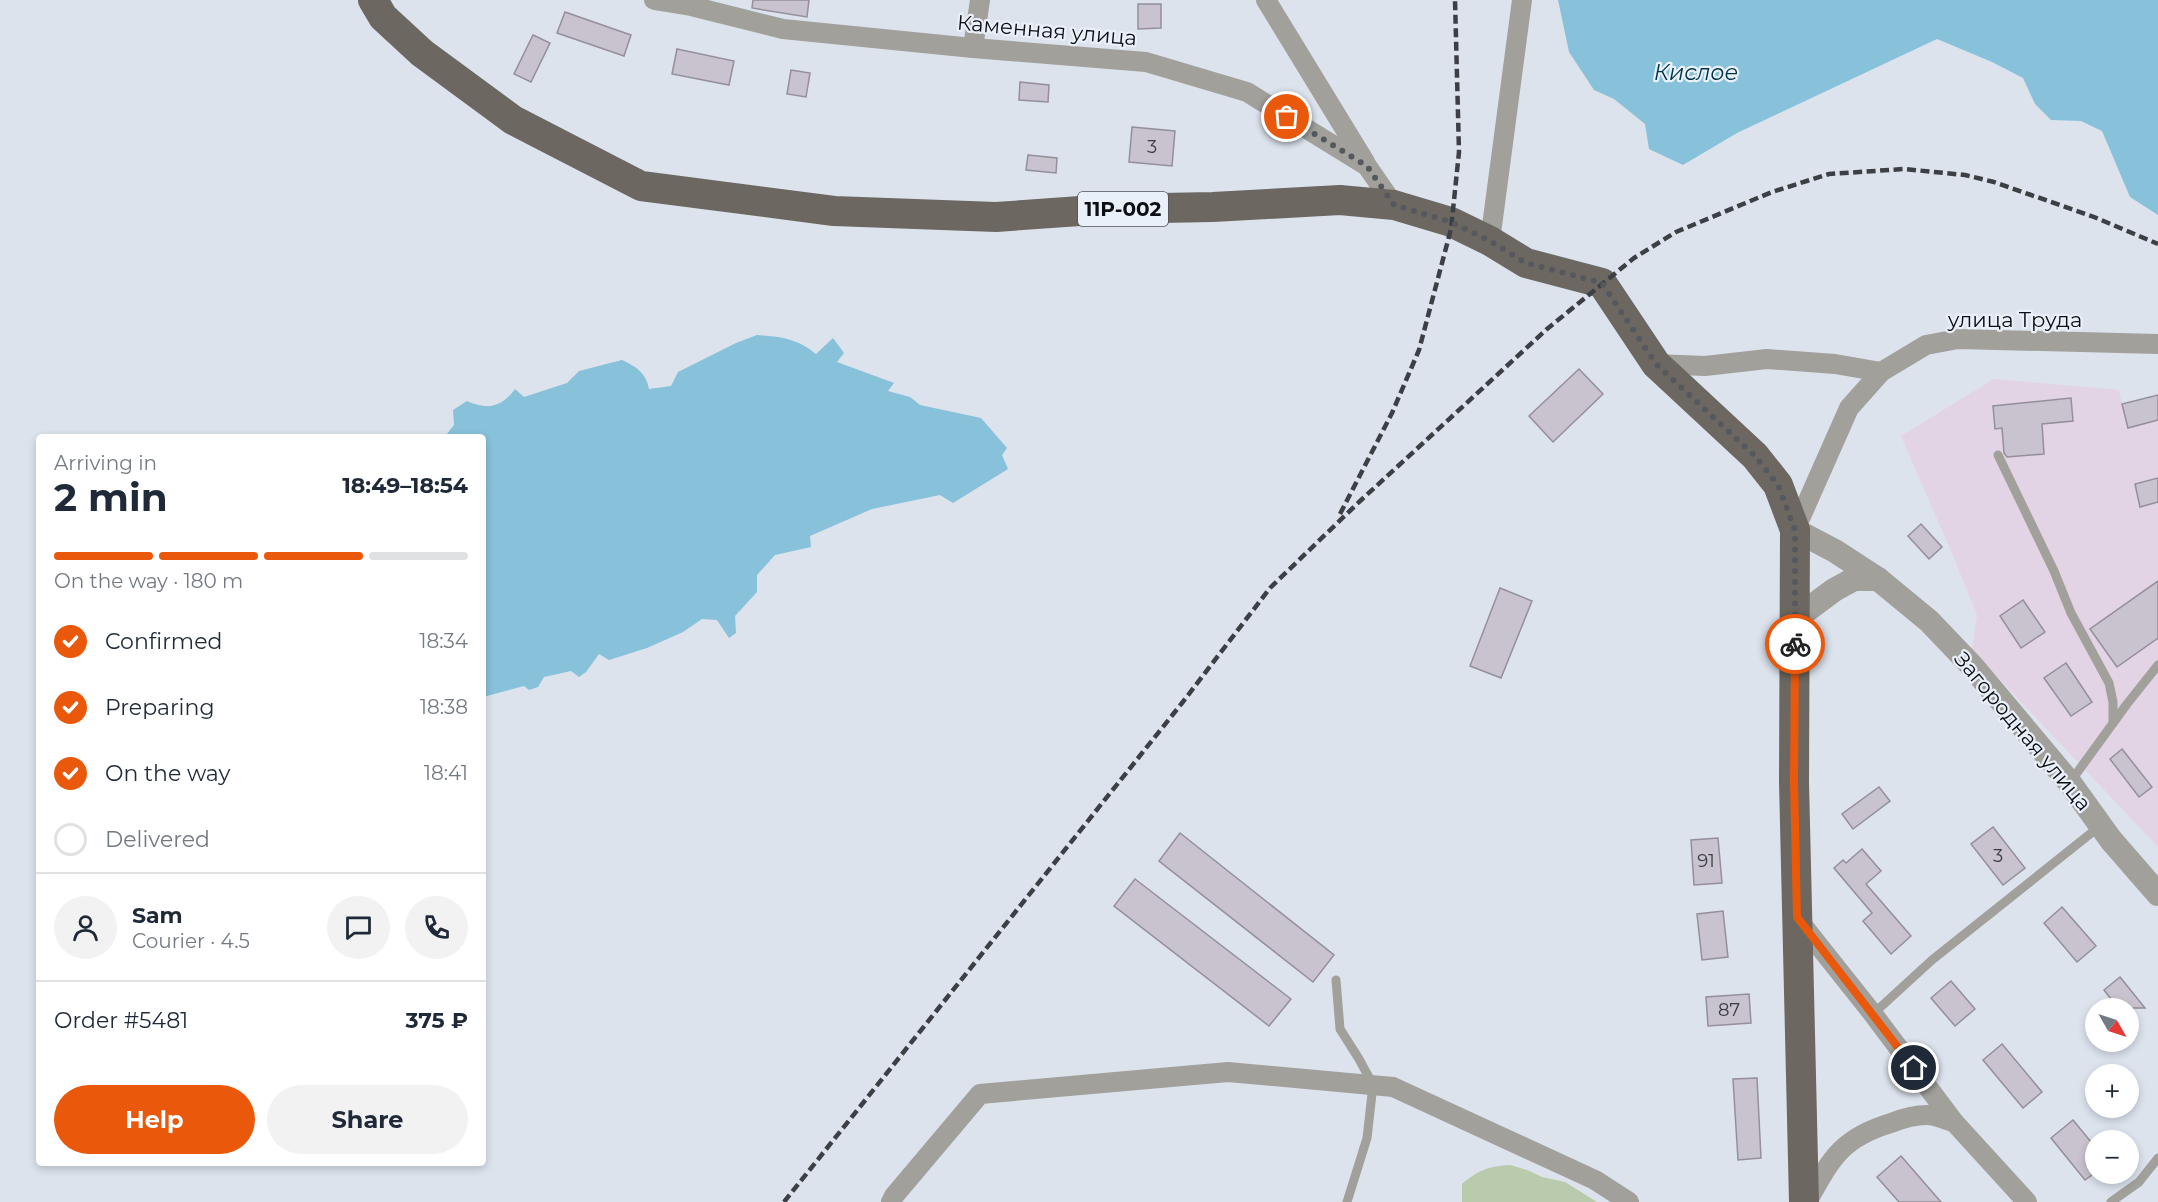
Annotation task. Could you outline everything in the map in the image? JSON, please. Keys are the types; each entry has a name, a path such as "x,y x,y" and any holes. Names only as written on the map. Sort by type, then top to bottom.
{"main road":[{"name":"11Р-002","path":"384,6 422,53 513,120 641,186 834,211 996,217 1108,209 1213,207 1340,200 1394,205 1451,222 1490,241 1526,263 1602,283 1656,364 1755,456 1778,485 1795,530 1794,782 1805,1202"}],"street":[{"name":"Каменная улица","path":"654,0 691,6 783,29 1146,62 1157,65 1247,92 1367,166 1394,205"},
{"path":"973,48 980,0"},
{"path":"1266,0 1367,166"},
{"path":"1490,241 1522,0"},
{"name":"улица Труда","path":"1795,530 1849,408 1881,372 1926,345 1958,339 2158,344"},
{"path":"1656,364 1705,366 1767,359 1835,364 1881,372"},
{"name":"Загородная улица","path":"1795,530 1835,551 1878,579 1929,621 1972,666 2070,783 2101,826 2158,894"},
{"path":"1795,619 1854,579 1878,579"},
{"path":"1797,917 1954,1122 2027,1202"},
{"path":"891,1202 980,1094 1228,1072 1393,1087 1595,1180 1629,1202"},
{"path":"1805,1202 1826,1167 1846,1144 1868,1130 1898,1120 1927,1115 1954,1122"}],"lane":[{"path":"1998,455 2054,571 2071,613 2109,683 2114,723"},
{"path":"2070,783 2158,665"},
{"path":"1873,1014 1932,960 2101,826"},
{"path":"1336,980 1340,1029 1373,1085 1367,1138 1347,1202"},
{"path":"2110,1202 2139,1182 2158,1158"}],"shaded area":[{"path":"1994,379 2119,390 2122,404 2158,395 2158,847 1972,650 1977,615 1901,436"}],"green space":[{"path":"1510,1165 1542,1177 1565,1182 1597,1202 1462,1202 1462,1184 1473,1175 1496,1166"}],"water":[{"name":"Кислое","path":"1558,0 2158,0 2158,215 2130,197 2102,131 2081,121 2051,120 2035,104 2023,78 1937,39 1737,133 1683,165 1649,149 1645,124 1614,99 1594,90 1569,52"},
{"path":"757,335 789,339 816,354 833,338 844,353 837,362 894,383 888,391 910,397 920,405 981,418 1007,448 1002,455 1008,469 953,503 940,495 872,509 810,536 811,547 775,555 757,575 757,592 735,616 736,633 729,638 717,620 702,619 683,632 647,648 609,660 599,654 586,672 579,677 571,671 544,677 538,687 529,690 524,686 486,696 486,434 447,434 454,425 453,410 467,401 481,406 499,404 515,389 524,397 567,383 579,371 622,360 640,371 649,389 671,386 678,372"}],"building":[{"path":"753,0 809,0 807,17 752,8"},
{"path":"1138,4 1161,4 1161,28 1138,29"},
{"path":"565,12 631,35 624,56 557,33"},
{"path":"533,35 550,43 531,82 514,74"},
{"path":"677,49 734,61 729,85 672,74"},
{"path":"791,70 810,73 806,97 787,94"},
{"path":"1020,82 1049,85 1048,102 1019,100"},
{"path":"1132,127 1175,131 1172,166 1129,162"},
{"path":"1028,155 1057,158 1056,173 1026,170"},
{"path":"1579,369 1603,394 1553,442 1529,416"},
{"path":"2158,395 2158,420 2128,428 2122,404"},
{"path":"2071,398 2073,421 2042,424 2044,454 2007,457 2004,453 2002,428 1995,429 1993,406"},
{"path":"2158,478 2158,502 2140,507 2135,484"},
{"path":"1921,524 1942,547 1929,559 1908,536"},
{"path":"2158,581 2158,638 2117,667 2090,629"},
{"path":"1500,588 1532,601 1501,678 1470,666"},
{"path":"2023,600 2045,632 2021,648 2000,616"},
{"path":"2066,663 2092,702 2071,716 2044,678"},
{"path":"2122,749 2152,787 2139,797 2110,759"},
{"path":"1879,787 1890,801 1853,829 1842,814"},
{"path":"1993,827 2025,868 2003,885 1971,844"},
{"path":"1180,833 1334,955 1313,982 1159,861"},
{"path":"1718,838 1722,883 1694,885 1691,840"},
{"path":"1862,849 1881,871 1866,884 1911,936 1891,954 1863,921 1872,913 1834,868 1843,860 1846,863"},
{"path":"1135,879 1291,999 1269,1026 1114,906"},
{"path":"2062,907 2096,946 2077,962 2044,923"},
{"path":"1723,911 1728,957 1702,960 1697,914"},
{"path":"2120,977 2137,998 2110,998 2104,990"},
{"path":"1951,981 1975,1009 1955,1026 1931,998"},
{"path":"1749,994 1751,1023 1708,1026 1706,997"},
{"path":"2002,1044 2042,1092 2023,1108 1983,1060"},
{"path":"1757,1078 1761,1158 1738,1160 1733,1079"},
{"path":"2073,1120 2085,1135 2085,1180 2051,1138"},
{"path":"1901,1156 1941,1202 1899,1202 1877,1177"}],"railway":[{"path":"1340,514 1392,413 1419,350 1451,229 1459,152 1455,0"},
{"path":"784,1202 1182,703 1270,588 1359,502 1547,329 1634,258 1676,232 1772,192 1829,174 1904,169 1965,175 1994,182 2094,217 2158,244"}],"way so far":[{"path":"1287,117 1367,166 1394,205 1451,222 1490,241 1526,263 1602,283 1656,364 1755,456 1778,485 1795,530 1795,644"}],"route":[{"path":"1795,644 1794,782 1797,917 1914,1068"}]}
